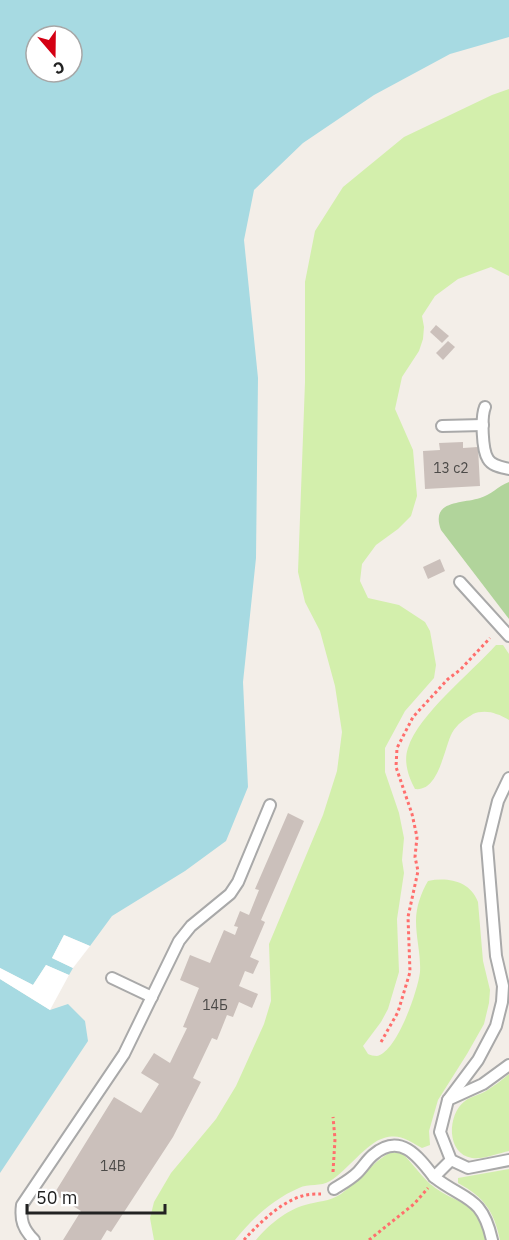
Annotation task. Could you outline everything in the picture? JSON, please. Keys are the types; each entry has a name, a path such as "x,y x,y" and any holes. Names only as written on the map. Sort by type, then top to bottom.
{"lane":[{"path":"485,407 483,412 484,448 488,460 497,467 509,469"},
{"path":"442,426 483,425"},
{"path":"460,582 509,636"},
{"path":"509,778 498,801 487,846 496,956 503,986 502,1002 496,1026 482,1051 448,1100 440,1132 451,1160 468,1168 509,1160"},
{"path":"34,1240 23,1227 20,1215 22,1205 124,1054 179,941 198,920 230,894 238,882 270,805"},
{"path":"112,978 152,997"},
{"path":"448,1100 483,1084 509,1065"},
{"path":"334,1189 357,1173 374,1155 387,1146 403,1146 416,1155 434,1177 468,1197 479,1208 492,1240"},
{"path":"434,1177 451,1160"}],"path":[{"path":"381,1042 399,1011 410,972 408,917 418,871 417,837 412,814 396,767 397,748 413,717 501,627"},
{"path":"244,1240 256,1226 276,1210 301,1196 324,1193 334,1189 333,1117"},
{"path":"369,1240 422,1197 434,1177"}],"green space":[{"path":"509,89 509,276 491,267 458,279 435,296 422,316 423,339 419,351 402,377 395,409 413,450 417,496 411,516 376,545 362,564 360,581 368,598 399,605 425,622 430,631 436,665 434,678 405,711 385,748 385,772 399,813 404,838 402,860 404,873 397,919 399,972 388,1009 363,1046 371,1055 377,1056 385,1052 399,1032 411,1005 420,972 417,911 428,881 457,882 470,889 478,902 483,961 490,990 484,1024 438,1100 429,1131 430,1145 422,1148 395,1136 377,1141 330,1181 303,1187 272,1204 256,1217 235,1240 154,1240 150,1218 154,1202 171,1173 216,1119 236,1086 264,1024 271,1001 269,944 323,815 337,771 342,732 335,686 320,631 305,602 298,572 305,382 305,282 315,231 343,187 404,137"},
{"path":"509,482 509,619 441,530 439,520 443,508 484,497"},
{"path":"496,645 503,645 509,654 509,720 494,713 485,712 475,713 464,720 452,733 435,777 430,784 415,789 406,764 408,748 414,735 434,708"},
{"path":"509,1074 509,1151 481,1158 463,1155 457,1149 452,1133 452,1124 459,1107 467,1099 486,1091"},
{"path":"391,1152 402,1153 428,1182 471,1209 482,1226 486,1240 256,1240 266,1229 291,1210 332,1199 341,1194"},
{"path":"509,1169 509,1240 500,1240 491,1213 475,1194 458,1183 458,1178"}],"water":[{"path":"0,0 509,0 509,37 450,54 374,95 303,143 254,190 244,240 258,378 256,558 243,682 248,787 226,841 185,871 112,916 90,946 64,935 52,958 73,968 69,975 46,965 33,985 0,968"},
{"path":"0,979 50,1010 68,1004 85,1021 88,1041 0,1173"}],"pier":[{"path":"64,935 90,946 73,968 52,958"},
{"path":"46,965 69,975 50,1010 0,979 0,968 33,985"}],"building":[{"path":"436,325 449,336 442,343 430,332"},
{"path":"448,341 455,347 443,360 436,353"},
{"path":"463,442 463,448 478,447 480,486 425,489 423,451 440,450 439,443"},
{"path":"440,559 445,571 428,579 423,567"},
{"path":"288,813 304,821 261,920 265,922 250,957 259,961 253,974 245,971 239,986 258,994 252,1008 239,1002 233,1017 227,1015 217,1040 212,1038 193,1078 201,1082 173,1137 111,1232 107,1230 101,1240 63,1240 81,1211 54,1194 114,1097 141,1113 159,1084 141,1073 154,1053 170,1063 187,1028 183,1027 199,988 180,980 190,955 210,963 224,930 235,935 238,927 234,926 240,911 249,915 259,890 255,889"}]}
